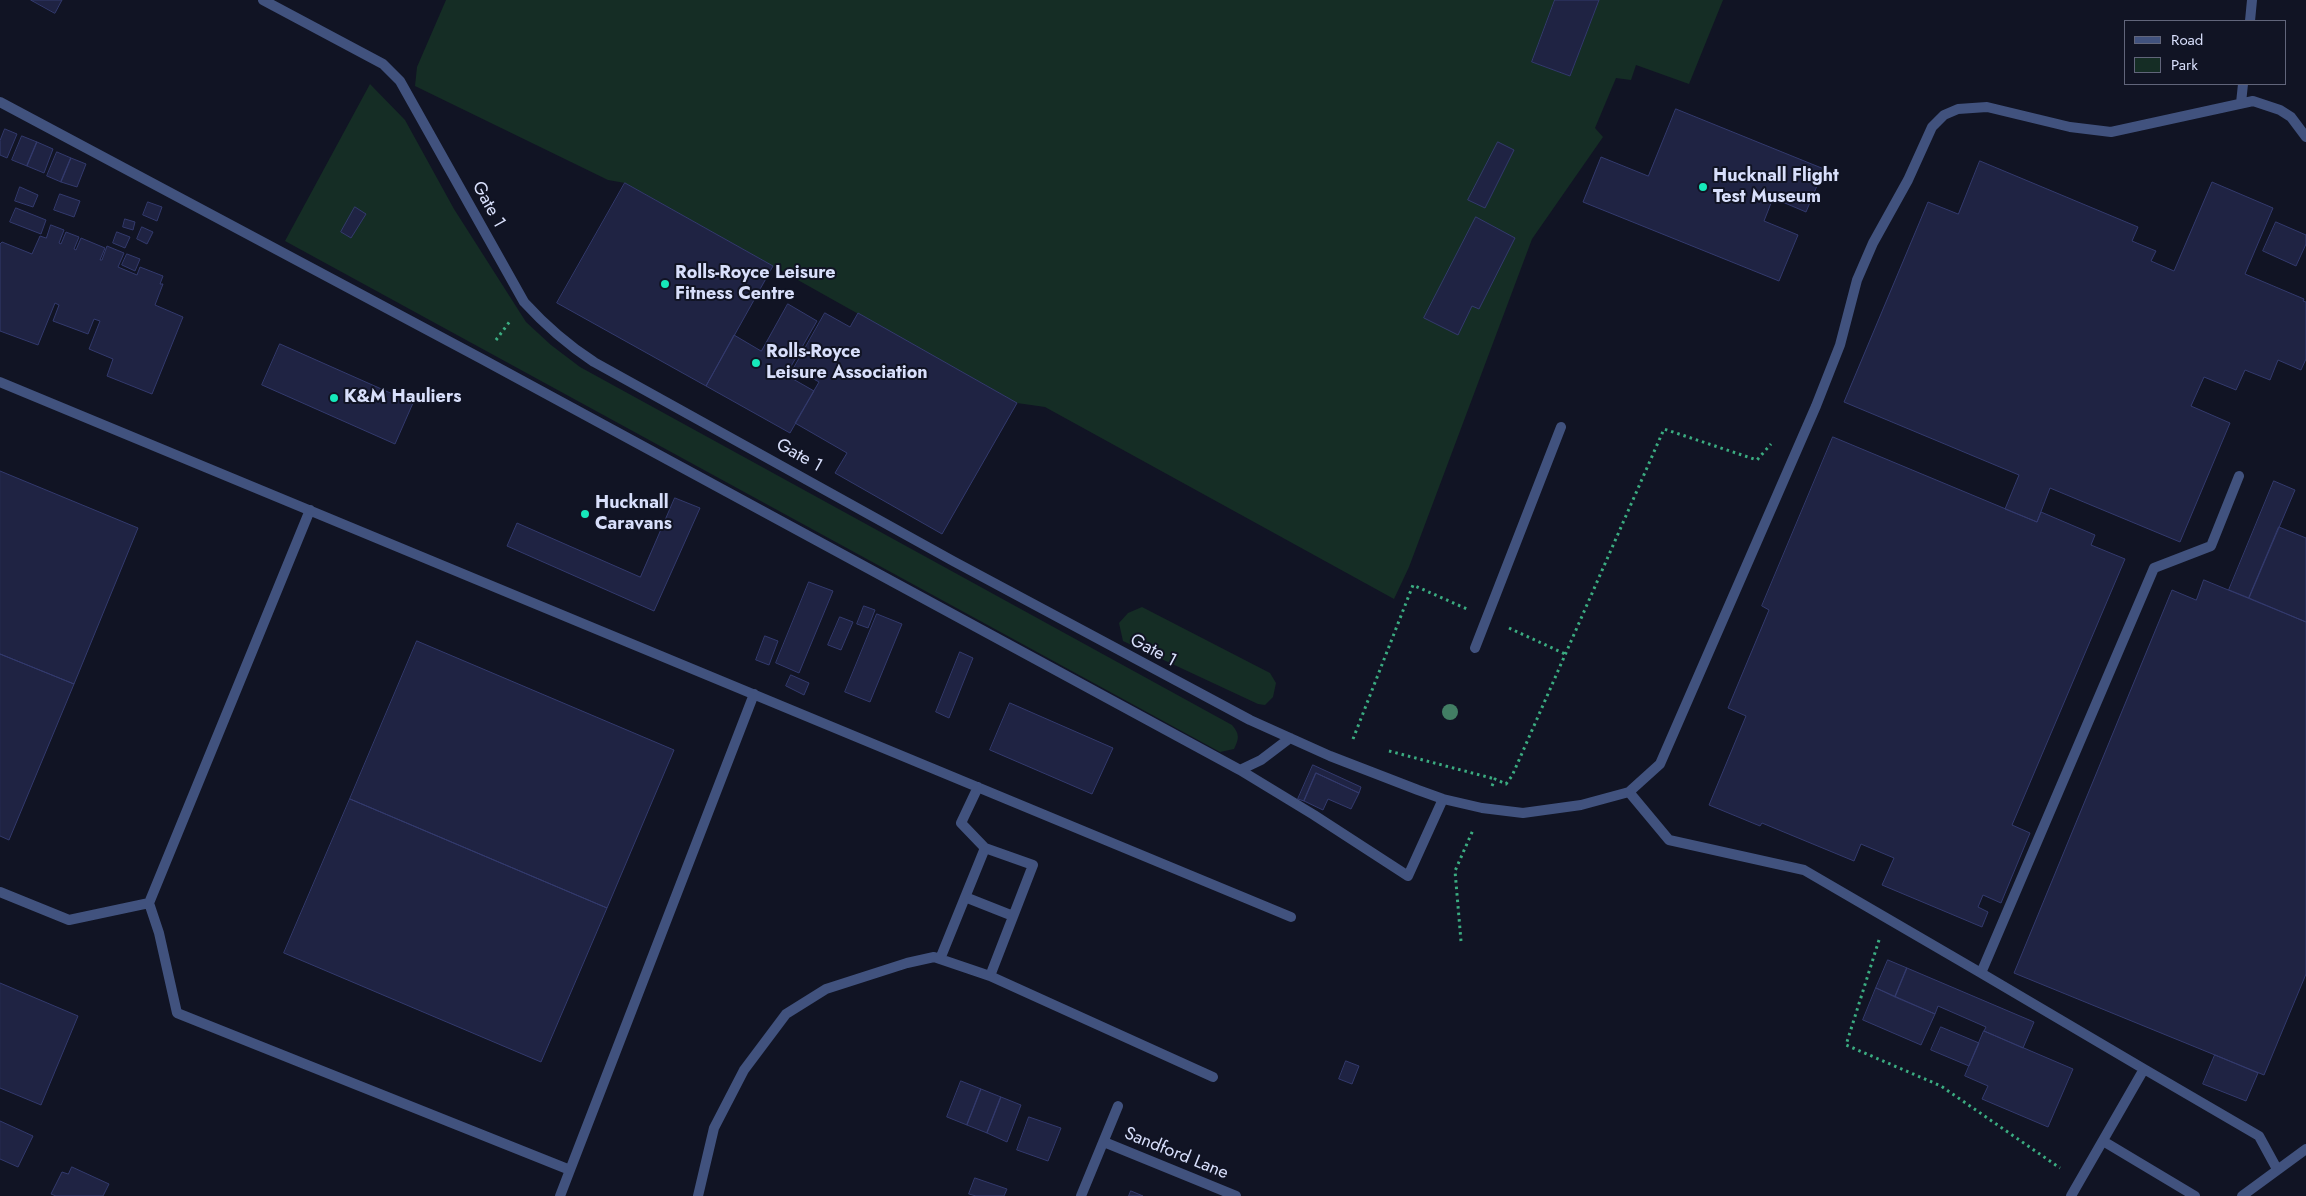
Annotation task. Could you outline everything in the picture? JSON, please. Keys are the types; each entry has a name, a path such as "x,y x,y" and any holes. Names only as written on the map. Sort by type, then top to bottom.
{"street":[{"name":"Gate 1","path":"263,0 383,64 400,81 524,302 574,349 1084,632 1250,720 1330,756 1443,799 1482,808 1523,813 1581,804 1629,792"},
{"path":"2250,20 2252,0"},
{"path":"2242,103 2244,85"},
{"path":"2277,1169 2258,1136 1804,870 1669,840 1629,792 1646,779 1660,764 1819,397 1840,345 1857,280 1872,243 1908,180 1932,127 1944,115 1958,109 1987,107 2070,127 2111,132 2253,101 2280,110 2291,118 2306,138"},
{"path":"0,102 500,368 1240,770 1314,814 1408,876 1443,799"},
{"path":"0,382 1291,917"},
{"path":"1475,648 1561,427"},
{"path":"1981,973 2154,568 2211,546 2239,476"},
{"path":"310,510 149,903 159,933 177,1013 570,1170"},
{"path":"560,1196 754,694"},
{"path":"1240,770 1261,760 1290,738"},
{"path":"978,787 961,823 985,848 1033,865 990,976"},
{"path":"940,959 985,848"},
{"path":"0,892 69,920 149,903"},
{"path":"965,897 1013,916"},
{"path":"698,1196 714,1128 744,1070 786,1014 826,989 907,963 934,957 990,976 1213,1077"},
{"path":"2071,1196 2144,1069"},
{"path":"1081,1196 1118,1106"},
{"path":"2103,1141 2194,1196"},
{"name":"Sandford Lane","path":"1104,1142 1236,1196"},
{"path":"2242,1196 2306,1149"}],"path":[{"path":"1361,744 1352,741 1414,585 1565,654 1664,429 1757,460 1771,444"},
{"path":"1388,751 1495,779"},
{"path":"1886,918 1846,1045 1941,1086 2079,1182"}],"green space":[{"path":"446,0 1555,0 1532,62 1570,76 1599,0 1723,0 1689,84 1636,65 1631,80 1616,78 1595,128 1603,137 1532,239 1409,567 1394,599 1045,407 1017,403 625,183 608,180 415,86 417,67"},
{"path":"370,84 405,120 454,209 526,322 551,345 580,367 1232,725 1238,737 1234,749 1220,752 285,241"},
{"path":"1142,607 1270,673 1276,683 1273,697 1265,705 1258,704 1123,641 1119,623 1128,613"}],"building":[{"path":"31,0 62,0 55,13"},
{"path":"1555,0 1599,0 1570,76 1532,62"},
{"name":"Hucknall Flight Test Museum","path":"1676,109 1824,169 1806,212 1773,198 1764,221 1798,235 1779,281 1583,202 1601,157 1648,176"},
{"path":"5,129 17,134 7,158 0,155 0,141"},
{"path":"22,136 37,142 27,166 12,160"},
{"path":"37,142 53,149 44,173 27,166"},
{"path":"1498,142 1514,150 1485,208 1468,200"},
{"path":"57,152 71,158 61,182 47,176"},
{"path":"71,158 86,164 77,187 61,182"},
{"path":"1980,161 2138,227 2132,241 2156,251 2151,261 2174,271 2212,182 2273,208 2245,274 2304,299 2303,301 2306,302 2306,359 2301,370 2278,360 2270,380 2245,370 2236,390 2204,377 2191,406 2230,423 2180,542 2050,488 2037,522 2005,509 2019,475 1844,402 1928,202 1958,214"},
{"name":"Rolls-Royce Leisure Fitness Centre","path":"625,183 773,266 706,386 557,303"},
{"path":"20,187 38,195 33,207 15,201"},
{"path":"60,194 80,201 74,217 54,210"},
{"path":"148,202 162,207 157,221 143,215"},
{"path":"355,207 366,214 351,238 341,232"},
{"path":"16,208 46,220 41,234 10,222"},
{"path":"1476,217 1515,238 1479,309 1472,306 1458,335 1424,318"},
{"path":"125,219 135,222 133,230 123,227"},
{"path":"2276,222 2306,235 2306,244 2296,266 2263,251"},
{"path":"51,225 64,230 59,243 61,244 66,232 79,237 74,249 76,250 81,238 105,248 100,260 102,260 107,246 124,253 118,267 137,275 140,267 163,276 160,284 163,284 155,305 183,317 152,394 107,376 113,359 89,349 100,321 94,319 88,334 53,321 59,305 55,303 38,345 0,331 0,244 2,242 32,254 40,236 46,238"},
{"path":"142,227 153,232 147,244 137,239"},
{"path":"117,232 130,237 125,248 113,243"},
{"path":"127,254 140,259 135,271 122,265"},
{"name":"Rolls-Royce Leisure Association","path":"788,304 817,321 786,375 814,391 790,433 706,386 734,335 761,351"},
{"path":"825,313 850,327 858,313 1017,403 942,534 835,473 847,453 795,423 819,382 794,368"},
{"path":"280,344 413,403 395,444 262,385"},
{"path":"1833,437 2037,522 2041,512 2095,535 2091,545 2125,559 2012,825 2030,833 2001,903 1983,895 1978,907 1988,912 1982,927 1882,885 1894,858 1861,844 1854,861 1762,823 1760,826 1709,805 1746,716 1728,708 1769,610 1762,606"},
{"path":"0,471 138,528 74,684 0,654"},
{"path":"2274,481 2295,490 2249,598 2229,590"},
{"path":"675,498 700,508 654,611 507,546 517,523 640,577"},
{"path":"2279,527 2306,538 2306,622 2249,598"},
{"path":"2204,580 2306,622 2306,974 2264,1075 2014,973 2172,590 2196,600"},
{"path":"809,582 833,591 799,673 776,663"},
{"path":"864,606 875,610 868,628 857,624"},
{"path":"877,614 902,624 870,702 845,692"},
{"path":"840,617 853,622 841,650 828,645"},
{"path":"765,636 778,641 769,665 756,660"},
{"path":"417,641 674,750 607,908 350,799"},
{"path":"960,652 973,658 949,718 936,712"},
{"path":"0,654 74,684 9,840 0,836"},
{"path":"791,675 809,683 804,695 786,686"},
{"path":"1010,703 1113,748 1092,794 990,750"},
{"path":"1313,765 1361,787 1359,793 1316,773 1304,801 1298,799"},
{"path":"1316,773 1359,793 1351,809 1328,799 1323,810 1304,801"},
{"path":"350,799 607,908 541,1062 284,953"},
{"path":"1888,960 1907,968 1895,997 1876,988"},
{"path":"1907,968 2034,1022 2023,1048 1984,1031 1986,1027 1938,1006 1935,1014 1895,997"},
{"path":"0,983 78,1016 41,1105 0,1088"},
{"path":"1876,988 1935,1014 1921,1045 1863,1020"},
{"path":"1941,1027 1979,1043 1969,1066 1931,1050"},
{"path":"1984,1031 2073,1069 2048,1127 1982,1099 1988,1086 1965,1076"},
{"path":"2215,1055 2258,1073 2246,1101 2203,1084"},
{"path":"1346,1061 1359,1066 1352,1084 1339,1079"},
{"path":"961,1081 981,1089 967,1125 947,1117"},
{"path":"981,1089 1001,1097 987,1133 967,1125"},
{"path":"1001,1097 1021,1105 1007,1142 987,1133"},
{"path":"1029,1117 1061,1128 1048,1161 1017,1150"},
{"path":"0,1121 33,1136 18,1167 0,1159"},
{"path":"72,1167 109,1184 103,1196 56,1196 51,1194 62,1172 68,1174"},
{"path":"975,1178 1007,1189 1004,1196 976,1196 969,1194"},
{"path":"1131,1191 1143,1196 1129,1196"}],"place":[{"name":"Hucknall Flight Test Museum","path":"1703,187"},
{"name":"Rolls-Royce Leisure Fitness Centre","path":"665,284"},
{"name":"Rolls-Royce Leisure Association","path":"756,363"},
{"name":"K&M Hauliers","path":"334,398"},
{"name":"Hucknall Caravans","path":"585,514"}]}
